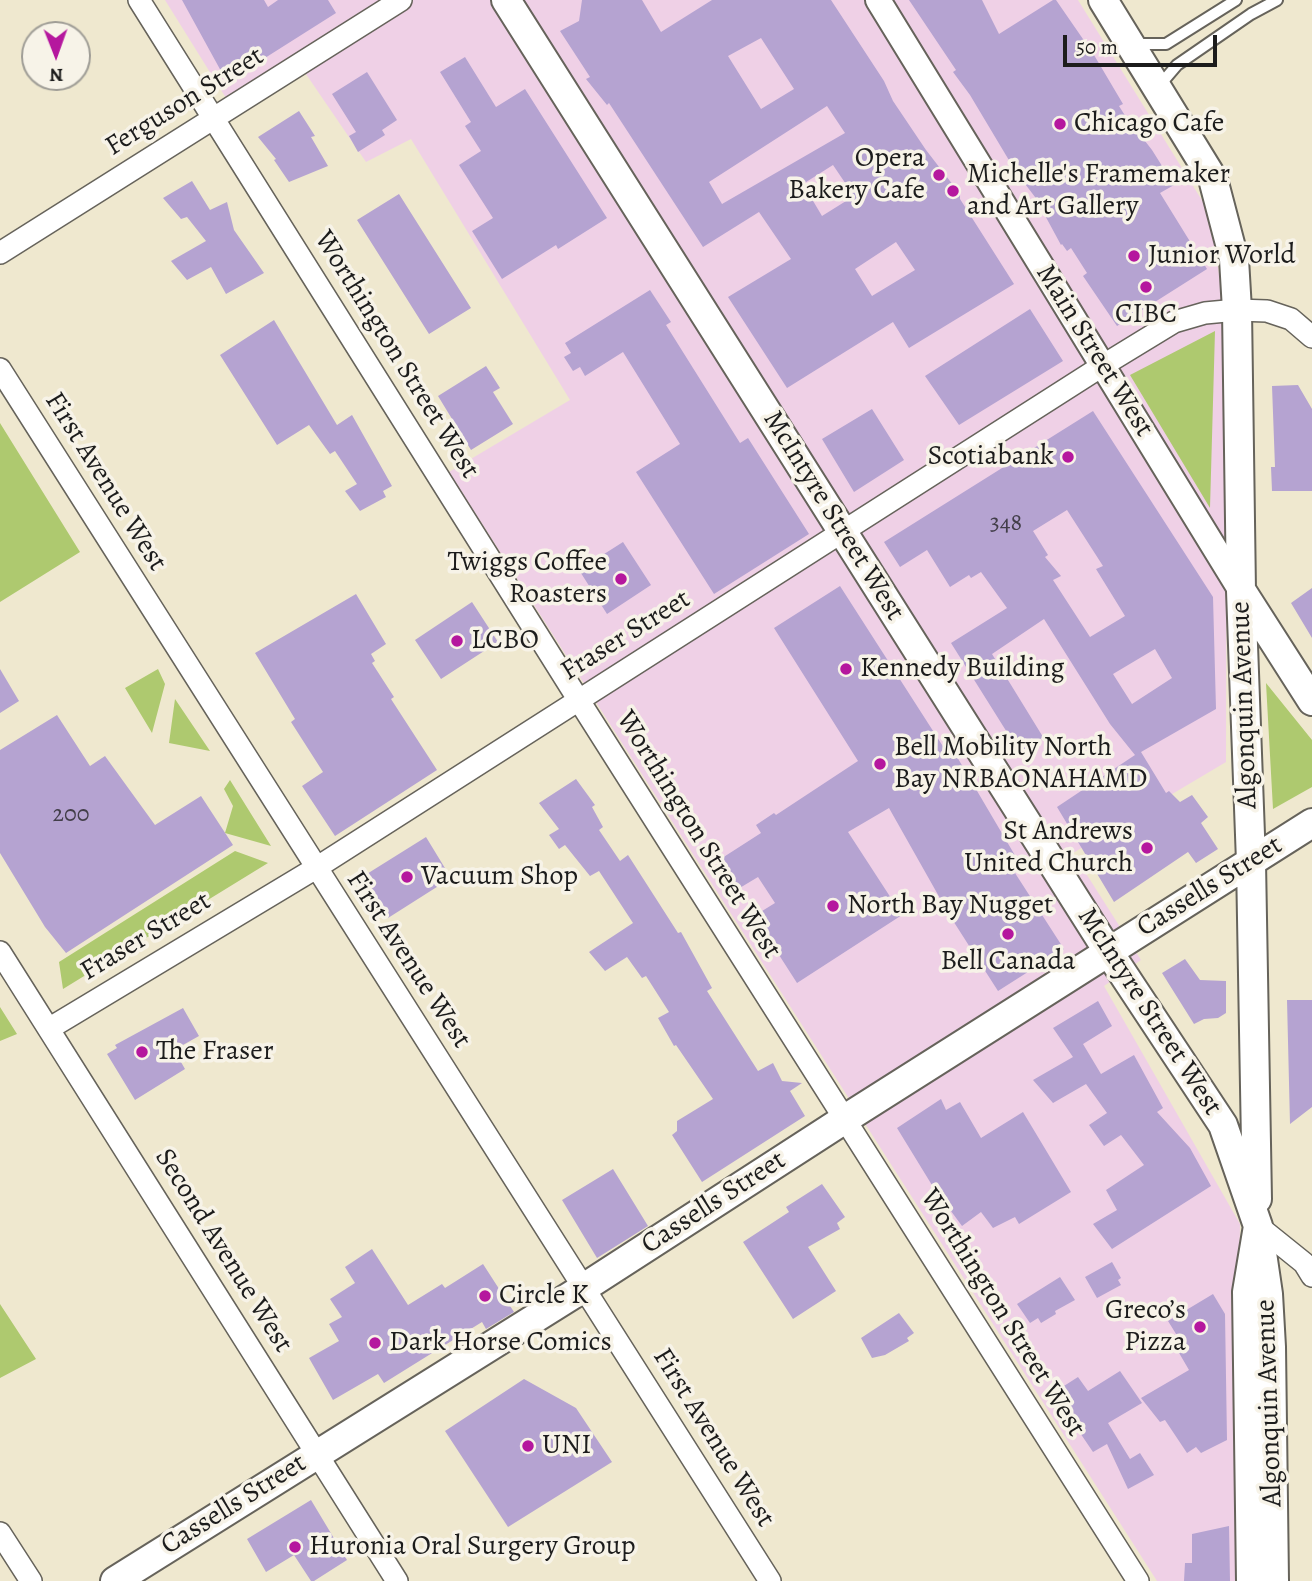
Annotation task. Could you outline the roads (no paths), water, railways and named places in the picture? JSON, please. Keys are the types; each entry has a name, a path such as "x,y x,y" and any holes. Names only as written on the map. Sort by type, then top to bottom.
{"main road":[{"name":"McIntyre Street West","path":"506,0 1108,951 1223,1125 1258,1226"},
{"name":"Algonquin Avenue","path":"1103,0 1213,179 1234,259 1258,1226 1268,1294 1274,1581"},
{"name":"Main Street West","path":"1241,591 1312,701"},
{"name":"Cassells Street","path":"115,1581 585,1287 1312,823"},
{"name":"Algonquin Avenue","path":"1251,1581 1247,1292 1258,1226"}],"street":[{"name":"Worthington Street West","path":"139,0 578,699 1138,1581"},
{"name":"Ferguson Street","path":"0,253 401,0"},
{"name":"Main Street West","path":"878,0 1241,591"},
{"name":"Fraser Street","path":"50,1028 316,868 1174,322 1205,313 1237,310 1267,312 1291,318 1312,337"},
{"name":"First Avenue West","path":"0,369 770,1581"},
{"name":"Second Avenue West","path":"0,952 397,1581"},
{"path":"1258,1226 1304,1263 1312,1276"},
{"path":"0,1533 31,1581"}],"lane":[{"path":"1132,44 1166,44 1236,0"},
{"path":"1157,89 1177,65 1277,0"}],"place":[{"name":"Chicago Cafe","path":"1060,124"},
{"name":"Opera Bakery Cafe","path":"939,175"},
{"name":"Michelle's Framemaker and Art Gallery","path":"953,191"},
{"name":"Junior World","path":"1134,256"},
{"name":"CIBC","path":"1146,287"},
{"name":"Scotiabank","path":"1068,457"},
{"name":"Twiggs Coffee Roasters","path":"621,579"},
{"name":"LCBO","path":"457,641"},
{"name":"Kennedy Building","path":"846,669"},
{"name":"Bell Mobility North Bay NRBAONAHAMD","path":"880,764"},
{"name":"St Andrews United Church","path":"1147,848"},
{"name":"Vacuum Shop","path":"407,877"},
{"name":"North Bay Nugget","path":"833,906"},
{"name":"Bell Canada","path":"1008,934"},
{"name":"The Fraser","path":"142,1052"},
{"name":"Circle K","path":"485,1296"},
{"name":"Greco’s Pizza","path":"1200,1327"},
{"name":"Dark Horse Comics","path":"375,1343"},
{"name":"UNI","path":"528,1446"},
{"name":"Huronia Oral Surgery Group","path":"295,1547"}]}
